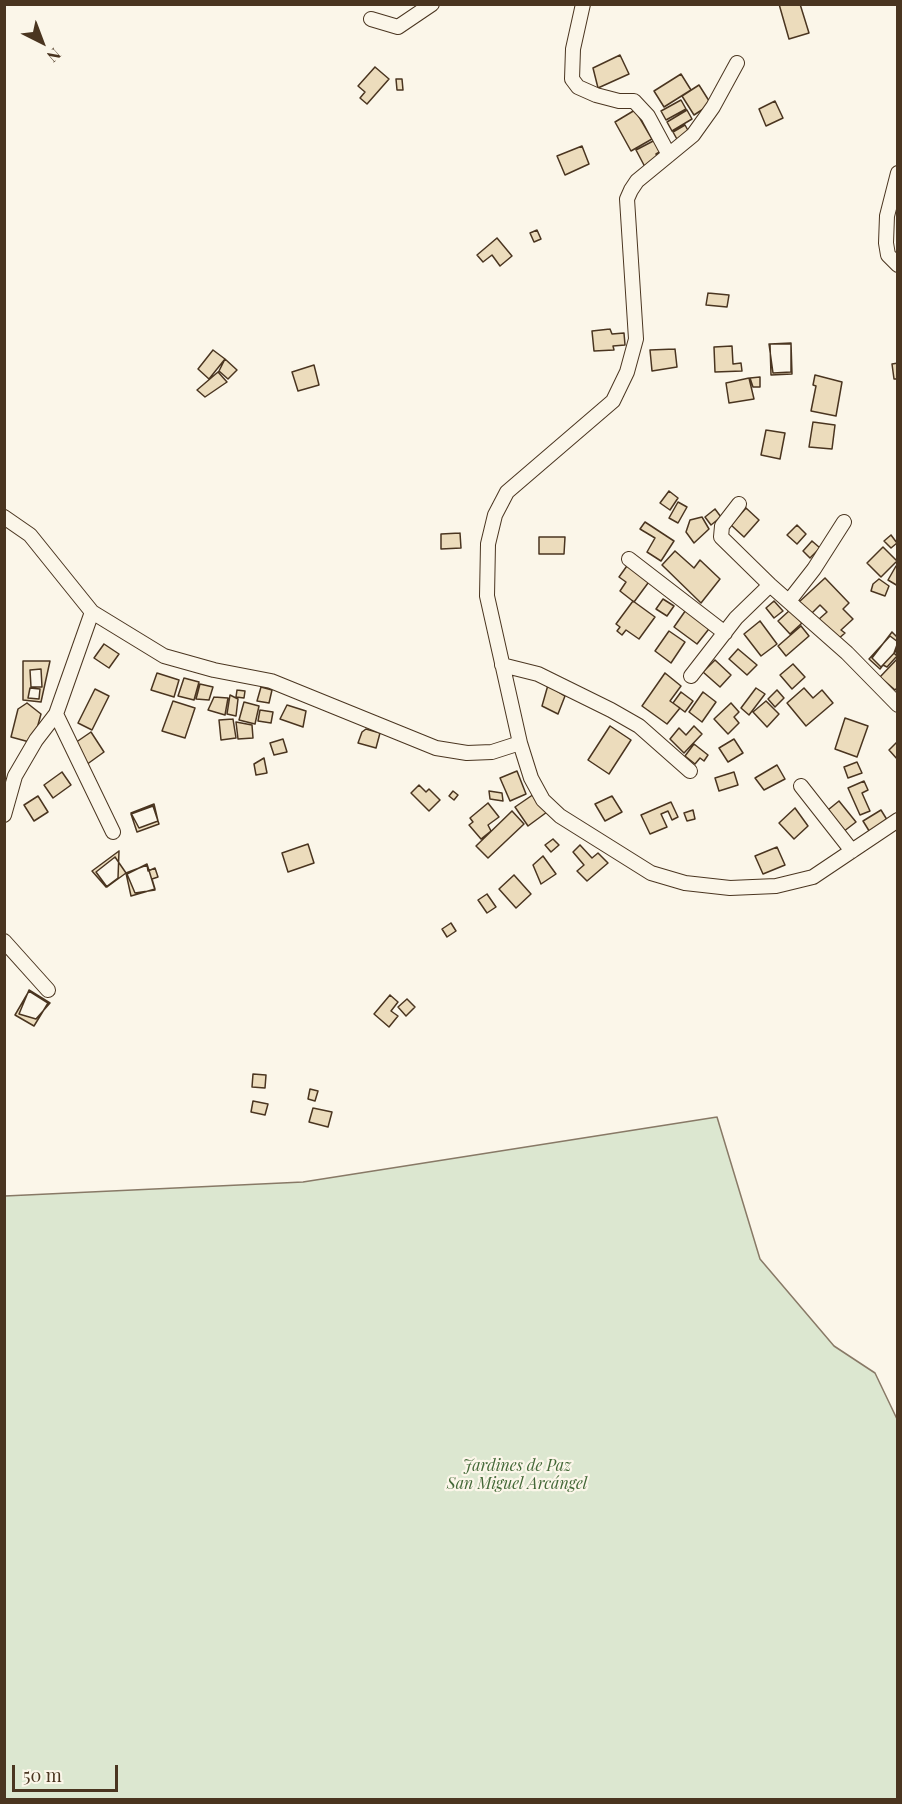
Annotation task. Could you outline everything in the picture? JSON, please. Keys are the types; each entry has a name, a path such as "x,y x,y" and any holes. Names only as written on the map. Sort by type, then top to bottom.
{"street":[{"path":"371,19 398,27 432,4"},
{"path":"583,4 573,49 572,79 578,87 596,95 619,101 634,100 648,116 669,155"},
{"path":"737,63 714,107 693,135 637,181 627,200 636,339 627,372 613,400 507,492 495,515 488,544 487,596 520,743 531,778 543,801 560,816 651,873 685,883 730,888 776,886 813,878 897,820"},
{"path":"897,173 887,216 886,243 888,255 897,265"},
{"path":"739,504 722,526 722,537 770,585 847,653 897,705"},
{"path":"4,517 30,535 92,612 164,656 214,670 270,681 436,748 467,753 492,752 520,743"},
{"path":"789,601 814,569 844,522"},
{"path":"628,559 725,633"},
{"path":"691,676 725,633 770,585"},
{"path":"4,815 15,776 36,740 56,714 92,612"},
{"path":"502,664 538,674 611,710 639,726 690,771"},
{"path":"56,714 113,832"},
{"path":"801,786 852,851"},
{"path":"4,940 48,990"}],"green space":[{"name":"Jardines de Paz San Miguel Arcángel","path":"717,1117 760,1259 834,1346 875,1373 897,1419 897,1799 5,1799 5,1196 303,1182"}],"building":[{"path":"779,4 800,4 809,33 789,39"},
{"path":"620,55 629,74 598,88 593,68"},
{"path":"375,67 389,79 367,104 360,98 365,92 358,86"},
{"path":"681,74 691,90 664,107 654,91"},
{"path":"396,79 402,79 403,90 397,90"},
{"path":"699,85 711,104 694,115 682,96"},
{"path":"681,100 686,109 666,120 661,111"},
{"path":"775,101 783,118 766,126 759,109"},
{"path":"635,110 652,139 631,151 615,122"},
{"path":"687,110 692,119 672,131 667,122"},
{"path":"685,125 690,134 678,141 673,132"},
{"path":"657,139 663,150 656,154 659,159 645,167 636,150"},
{"path":"582,146 589,164 565,175 557,156"},
{"path":"537,230 541,239 534,242 530,233"},
{"path":"497,238 512,256 500,266 492,255 483,262 477,255"},
{"path":"708,293 729,295 727,307 706,305"},
{"path":"610,329 612,334 624,333 625,345 613,346 614,350 594,351 592,331"},
{"path":"791,343 792,374 771,375 770,344"},
{"path":"769,344 791,344 791,372 773,373"},
{"path":"732,346 733,364 741,363 742,371 715,372 714,347"},
{"path":"675,349 677,367 652,371 650,350"},
{"path":"213,350 225,359 209,379 198,369"},
{"path":"225,359 237,370 228,379 219,371"},
{"path":"898,363 898,379 894,379 892,364"},
{"path":"314,365 319,385 298,391 292,372"},
{"path":"218,372 227,382 205,397 197,390"},
{"path":"815,375 842,382 836,416 811,411 816,386 813,385"},
{"path":"760,377 760,387 753,387 750,378"},
{"path":"749,378 754,399 729,403 726,383"},
{"path":"813,422 835,425 832,449 809,447"},
{"path":"766,430 785,433 780,459 761,455"},
{"path":"669,491 678,498 670,510 660,503"},
{"path":"678,502 687,507 678,523 669,518"},
{"path":"746,508 759,520 744,537 731,525"},
{"path":"715,509 721,517 711,525 705,517"},
{"path":"702,517 709,529 694,543 686,532 690,520"},
{"path":"645,522 674,541 661,561 647,552 655,538 640,529"},
{"path":"797,525 806,534 797,544 787,535"},
{"path":"460,533 461,548 441,549 441,534"},
{"path":"891,535 897,543 891,548 884,541"},
{"path":"539,537 565,537 564,554 539,554"},
{"path":"812,541 820,548 810,558 803,551"},
{"path":"883,547 897,561 881,577 867,563"},
{"path":"675,551 694,568 700,560 720,579 701,603 662,565"},
{"path":"629,563 651,579 634,602 620,591 626,582 619,577"},
{"path":"896,566 898,567 898,586 888,580"},
{"path":"825,578 849,603 843,609 853,619 841,630 845,633 837,640 818,620 827,612 820,605 811,614 799,602"},
{"path":"879,579 889,586 885,596 871,591 873,584"},
{"path":"663,599 674,606 667,616 656,609"},
{"path":"633,601 655,617 639,639 626,630 622,635 617,631 620,627 616,624"},
{"path":"774,601 783,611 774,618 766,608"},
{"path":"688,607 712,625 697,644 674,627"},
{"path":"790,610 802,623 790,634 778,621"},
{"path":"760,621 777,644 761,656 744,634"},
{"path":"801,626 809,636 786,656 778,646"},
{"path":"669,631 685,642 671,663 655,651"},
{"path":"892,632 898,638 898,649 881,667 872,658"},
{"path":"890,636 898,642 894,653 897,656 887,667 883,665 880,669 869,659"},
{"path":"104,644 119,654 109,668 94,658"},
{"path":"738,649 757,665 747,675 729,659"},
{"path":"898,658 898,687 895,690 880,677"},
{"path":"715,660 731,675 720,687 703,672"},
{"path":"23,661 50,661 41,702 23,700"},
{"path":"793,664 805,677 792,689 780,675"},
{"path":"41,669 42,687 31,687 30,670"},
{"path":"157,673 179,680 174,697 151,690"},
{"path":"665,673 681,686 670,701 680,708 667,724 642,706"},
{"path":"184,678 199,682 194,700 178,696"},
{"path":"200,684 213,687 209,700 196,699"},
{"path":"548,685 565,696 558,714 542,706"},
{"path":"261,687 272,690 269,703 257,701"},
{"path":"30,688 40,689 39,699 28,698"},
{"path":"756,688 765,694 749,715 741,708"},
{"path":"804,688 813,698 822,690 833,703 806,726 787,703"},
{"path":"95,689 109,696 92,730 78,723"},
{"path":"237,690 245,691 244,698 236,697"},
{"path":"777,690 784,698 775,707 768,699"},
{"path":"681,692 693,701 685,712 673,703"},
{"path":"703,692 716,702 702,722 689,712"},
{"path":"230,695 238,699 236,716 227,714"},
{"path":"214,697 228,698 225,715 208,710"},
{"path":"173,701 195,708 185,738 162,731"},
{"path":"766,701 779,714 767,727 753,712"},
{"path":"244,702 259,706 255,724 239,720"},
{"path":"27,703 41,714 33,743 11,737 18,709"},
{"path":"731,703 739,712 734,717 739,723 728,734 714,719"},
{"path":"287,705 306,711 303,727 280,719"},
{"path":"260,710 273,712 271,723 258,721"},
{"path":"845,718 868,726 857,757 835,749"},
{"path":"233,719 236,738 221,740 219,720"},
{"path":"236,722 252,725 253,738 238,739"},
{"path":"610,726 631,740 609,774 588,760"},
{"path":"694,726 702,734 684,753 670,739 679,728 686,735"},
{"path":"366,729 380,733 376,748 358,743 362,732"},
{"path":"91,732 104,752 86,765 72,745"},
{"path":"283,739 287,752 274,755 270,743"},
{"path":"734,739 743,753 728,762 719,748"},
{"path":"898,743 898,760 889,750"},
{"path":"694,744 708,755 704,761 700,758 695,764 685,756"},
{"path":"264,758 267,773 256,775 254,764"},
{"path":"857,762 862,773 848,778 844,767"},
{"path":"777,765 785,779 764,790 755,778"},
{"path":"517,771 526,794 510,801 500,778"},
{"path":"62,772 71,785 53,798 44,785"},
{"path":"734,772 738,785 719,791 715,778"},
{"path":"864,781 868,790 862,793 870,811 860,815 848,788"},
{"path":"419,785 426,792 429,789 440,800 429,811 411,793"},
{"path":"453,791 458,795 454,800 449,796"},
{"path":"489,791 502,793 503,801 490,799"},
{"path":"534,794 547,812 528,826 515,807"},
{"path":"38,796 48,812 34,821 24,805"},
{"path":"612,796 622,812 605,821 595,804"},
{"path":"839,801 856,822 839,835 823,814"},
{"path":"671,802 678,817 672,820 668,811 661,814 667,827 650,834 641,815"},
{"path":"488,803 499,817 488,825 491,831 481,839 469,825 473,822 470,818"},
{"path":"154,804 158,821 139,828 131,813"},
{"path":"153,806 159,824 137,832 131,814"},
{"path":"795,808 808,826 794,839 779,823"},
{"path":"693,810 695,819 687,821 684,813"},
{"path":"881,810 889,823 871,834 863,821"},
{"path":"512,811 524,824 488,858 476,846"},
{"path":"553,839 559,845 551,852 545,845"},
{"path":"308,844 314,863 288,872 282,853"},
{"path":"580,845 592,858 598,853 608,863 587,881 577,871 584,865 573,852"},
{"path":"777,847 785,865 763,874 755,856"},
{"path":"119,851 118,878 106,887 92,871"},
{"path":"543,856 556,874 541,884 533,865"},
{"path":"115,857 126,873 107,887 96,872"},
{"path":"147,864 155,890 135,893 127,874"},
{"path":"147,865 148,871 155,868 158,877 152,879 155,889 131,896 126,873"},
{"path":"514,875 531,894 516,908 499,889"},
{"path":"487,894 496,907 487,913 478,900"},
{"path":"451,923 456,931 447,937 442,929"},
{"path":"29,990 50,1003 36,1019 19,1014"},
{"path":"29,991 48,1003 34,1026 15,1015"},
{"path":"390,995 398,1002 391,1011 398,1016 389,1027 374,1014"},
{"path":"407,999 415,1007 406,1016 398,1007"},
{"path":"253,1074 266,1075 265,1088 252,1087"},
{"path":"310,1089 318,1091 315,1101 308,1099"},
{"path":"253,1101 268,1104 265,1115 251,1112"},
{"path":"313,1108 332,1112 328,1127 309,1122"}]}
